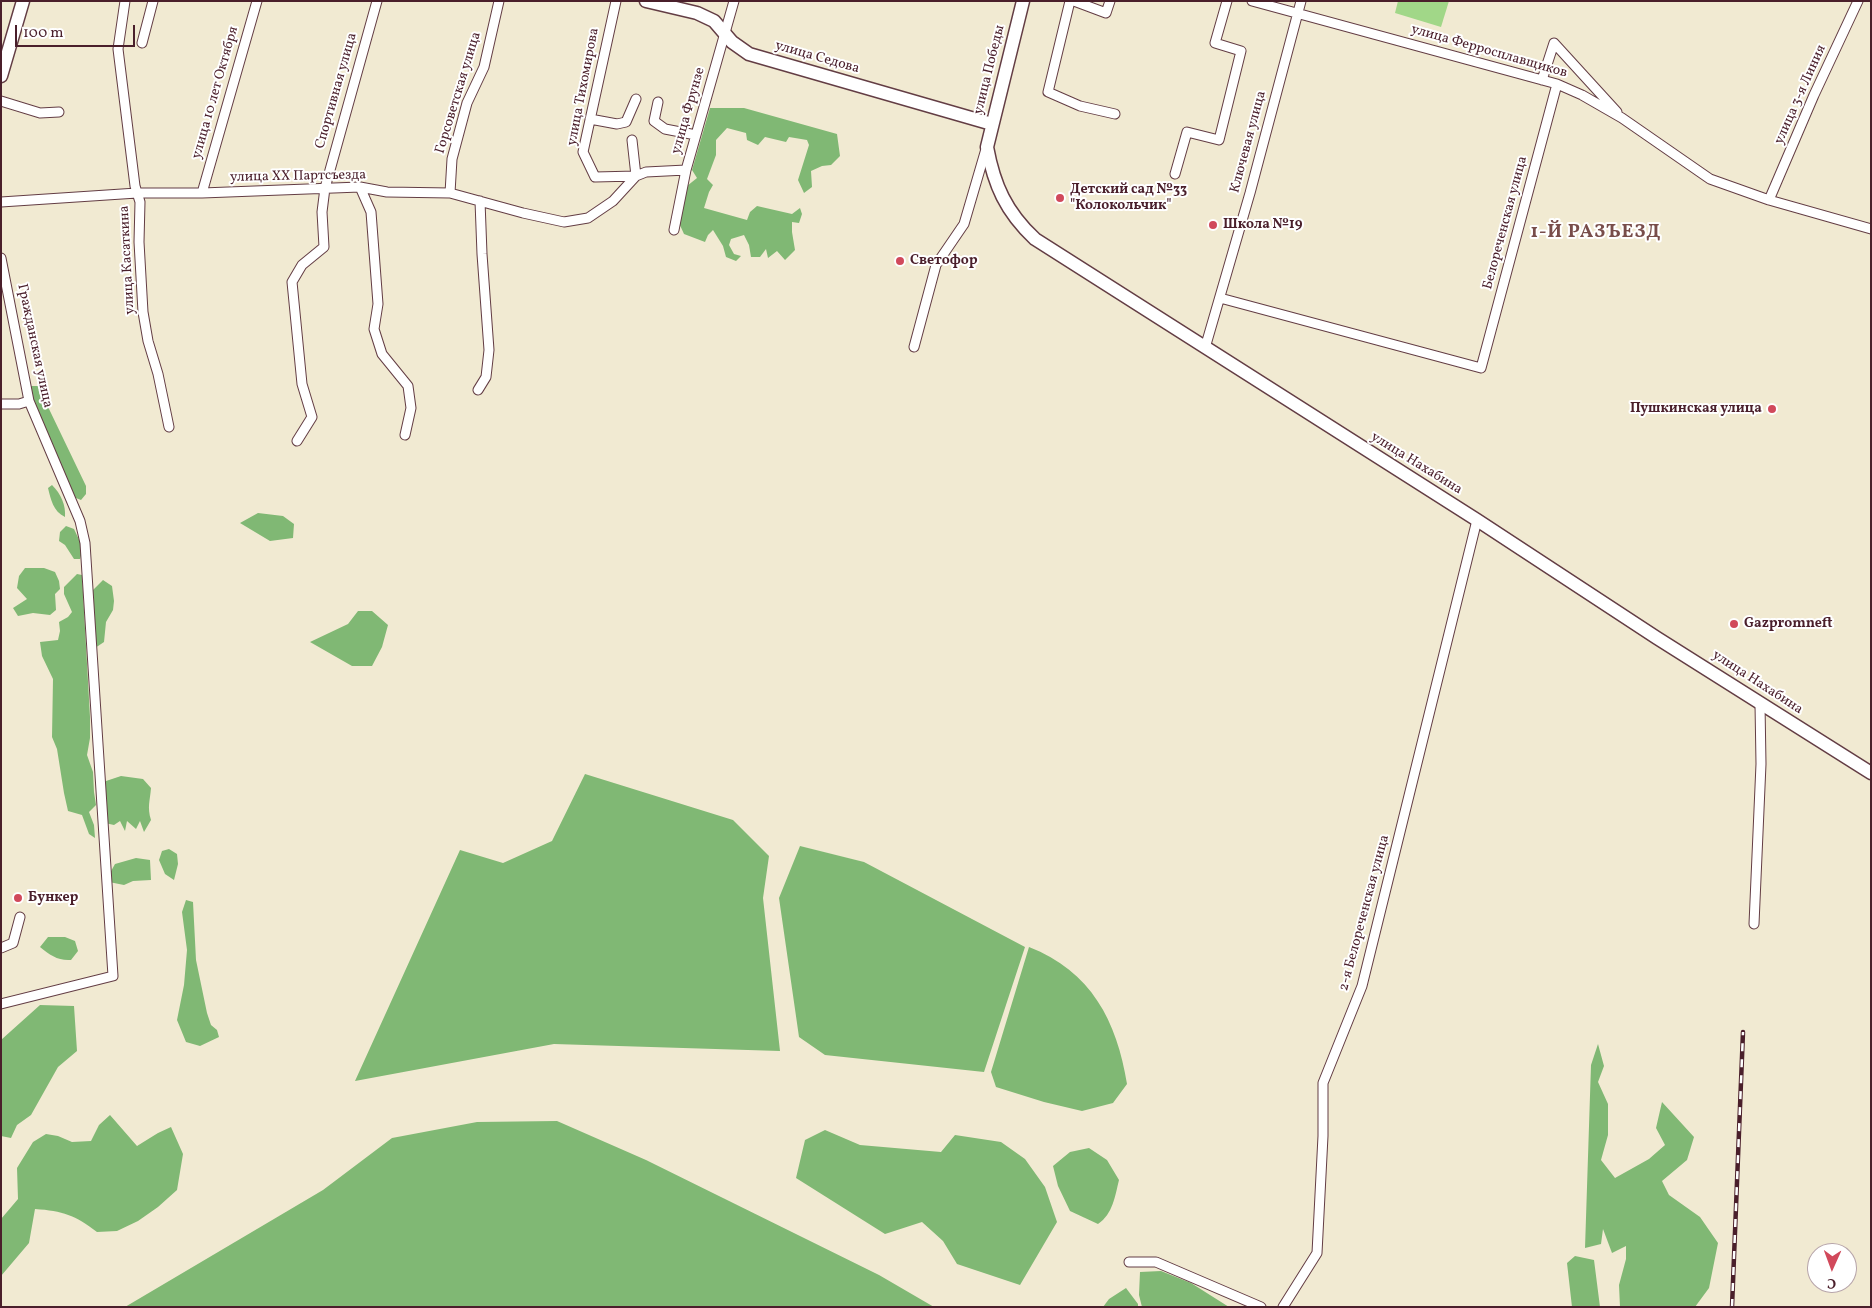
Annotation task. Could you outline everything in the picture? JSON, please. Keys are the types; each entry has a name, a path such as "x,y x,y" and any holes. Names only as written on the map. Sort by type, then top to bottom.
{"main road":[{"path":"1,76 23,1"},
{"name":"улица Седова","path":"646,1 697,12 714,21 732,42 749,54 992,124"},
{"name":"улица Победы","path":"987,147 1023,1"},
{"name":"улица Нахабина","path":"987,147 993,173 1005,203 1020,226 1035,239 1477,520 1760,704 1871,773"}],"street":[{"name":"улица Касаткина","path":"125,1 118,49 135,186 140,202 139,242 143,312 148,341 158,374 169,427"},
{"path":"142,43 153,1"},
{"name":"улица 10 лет Октября","path":"202,193 257,1"},
{"name":"Спортивная улица","path":"297,441 312,417 302,384 292,282 302,265 324,247 322,212 325,188 377,1"},
{"name":"Горсоветская улица","path":"450,193 452,159 467,103 484,67 499,1"},
{"name":"улица Тихомирова","path":"595,177 583,152 616,1"},
{"name":"улица Фрунзе","path":"595,177 636,176 646,172 686,170 734,1"},
{"path":"1070,1 1048,92 1080,106 1115,114"},
{"path":"1074,1 1106,13 1110,1"},
{"path":"1175,174 1187,132 1219,140 1241,51 1215,43 1226,1"},
{"name":"улица Ферросплавщиков","path":"1252,1 1557,84 1582,95 1622,118 1710,179 1769,200 1871,229"},
{"name":"Ключевая улица","path":"1205,348 1301,1"},
{"name":"улица 3-я Линия","path":"1769,200 1814,95 1858,1"},
{"path":"1542,80 1554,43 1596,87 1622,118"},
{"name":"Белореченская улица","path":"1220,298 1480,368 1557,84"},
{"path":"590,119 617,124 626,122 636,99"},
{"path":"1,101 40,113 59,112"},
{"path":"658,102 654,121 665,129 696,135"},
{"path":"632,140 636,176"},
{"path":"914,347 936,265 964,224 987,147"},
{"path":"674,230 686,170"},
{"name":"улица XX Партсъезда","path":"1,202 137,193 202,193 360,187 387,192 450,193 564,222 588,218 613,202 636,176"},
{"path":"360,187 372,212 378,304 374,330 382,354 408,386 411,408 405,435"},
{"path":"478,390 486,377 489,350 480,202"},
{"name":"Гражданская улица","path":"1,258 29,401 80,521 84,543 113,976 1,1004"},
{"path":"1,404 19,404 29,401"},
{"name":"2-я Белореченская улица","path":"1284,1306 1317,1253 1323,1136 1323,1083 1362,986 1477,520"},
{"path":"1754,924 1761,764 1760,704"},
{"path":"1,948 13,943 20,917"},
{"path":"1129,1262 1156,1262 1261,1307"},
{"path":"1274,1307 1284,1306"}],"green space":[{"path":"1398,1 1449,1 1441,27 1395,13"},
{"path":"710,108 744,108 837,134 840,156 831,165 822,166 811,171 812,187 804,193 798,180 809,145 807,140 789,137 786,142 765,137 758,145 747,140 746,133 727,128 716,140 716,155 707,179 713,185 704,208 747,220 750,212 757,206 792,214 800,208 802,214 799,223 792,222 795,250 785,260 777,251 768,258 766,249 760,257 751,257 749,245 744,235 731,239 729,245 734,254 741,256 736,261 726,257 723,246 713,230 705,242 684,234 679,223 687,186 697,178 692,170"},
{"path":"31,386 38,386 86,486 86,494 81,500 76,498 69,489 33,409"},
{"path":"52,485 62,500 65,508 65,517 58,512 52,501 48,488"},
{"path":"258,513 283,516 294,524 293,538 270,541 240,523"},
{"path":"66,526 74,529 83,548 80,559 74,559 65,545 59,541 60,532"},
{"path":"25,568 44,568 55,572 60,589 55,594 56,610 50,615 33,613 18,616 13,608 27,599 17,588 19,576"},
{"path":"77,574 82,575 90,717 90,738 87,755 93,772 96,805 89,812 94,825 95,838 89,834 82,815 68,811 57,749 52,737 53,679 42,656 40,642 58,640 59,622 68,617 72,612 64,594 64,587"},
{"path":"103,580 112,586 113,610 106,622 104,642 95,648 93,590"},
{"path":"358,611 372,611 388,625 382,647 372,666 352,666 310,642 348,624"},
{"path":"585,774 733,820 769,856 763,898 780,1051 554,1044 355,1081 460,850 503,863 552,841"},
{"path":"121,776 143,779 151,788 149,808 151,820 144,832 140,821 136,829 127,821 125,831 120,821 114,825 105,823 102,789 106,781"},
{"path":"800,846 864,862 1025,947 984,1072 825,1055 799,1037 779,898"},
{"path":"169,849 177,854 178,864 174,880 165,874 159,860 162,851"},
{"path":"136,858 150,860 151,880 133,881 124,885 109,882 110,873 115,864"},
{"path":"186,900 193,902 196,960 207,1013 211,1025 217,1030 219,1037 200,1046 186,1042 177,1020 184,985 187,950 182,912"},
{"path":"48,937 65,937 75,941 78,951 71,960 62,960 54,957 40,947"},
{"path":"1029,947 1051,957 1085,984 1098,1001 1108,1019 1116,1039 1127,1084 1113,1103 1082,1111 1044,1102 996,1087 991,1072"},
{"path":"40,1005 74,1006 77,1051 58,1067 31,1115 17,1125 11,1138 1,1136 1,1040"},
{"path":"1598,1044 1604,1066 1598,1082 1608,1104 1608,1135 1601,1160 1615,1178 1649,1159 1665,1145 1656,1128 1662,1102 1694,1137 1687,1160 1662,1181 1669,1195 1700,1217 1718,1243 1709,1288 1695,1307 1620,1307 1619,1285 1626,1259 1626,1246 1612,1253 1603,1229 1601,1244 1585,1248 1591,1065"},
{"path":"110,1115 137,1146 171,1127 183,1154 177,1190 138,1221 117,1231 97,1232 68,1215 35,1209 29,1243 1,1276 1,1219 18,1199 17,1168 33,1142 46,1134 58,1136 72,1142 91,1141 99,1125"},
{"path":"557,1121 646,1160 879,1275 934,1307 125,1307 323,1190 392,1138 477,1122"},
{"path":"825,1130 860,1145 941,1152 955,1135 1001,1142 1025,1159 1045,1187 1057,1222 1020,1285 957,1264 943,1241 922,1222 885,1234 796,1178 805,1140"},
{"path":"1089,1148 1107,1160 1119,1180 1110,1210 1098,1224 1070,1211 1058,1186 1053,1166 1070,1152"},
{"path":"1575,1256 1594,1260 1600,1307 1572,1307 1567,1263"},
{"path":"1161,1271 1191,1283 1229,1307 1142,1307 1139,1295 1140,1272"},
{"path":"1126,1288 1138,1304 1138,1307 1103,1307 1109,1299"}],"railway":[{"path":"1732,1307 1743,1032"}],"place":[{"name":"Детский сад №33 \"Колокольчик\"","path":"1060,198"},
{"name":"Школа №19","path":"1213,225"},
{"name":"Светофор","path":"900,261"},
{"name":"Пушкинская улица","path":"1772,409"},
{"name":"Gazpromneft","path":"1734,624"},
{"name":"Бункер","path":"18,898"}],"district":[{"name":"1-Й РАЗЪЕЗД","path":"1596,234"}]}
